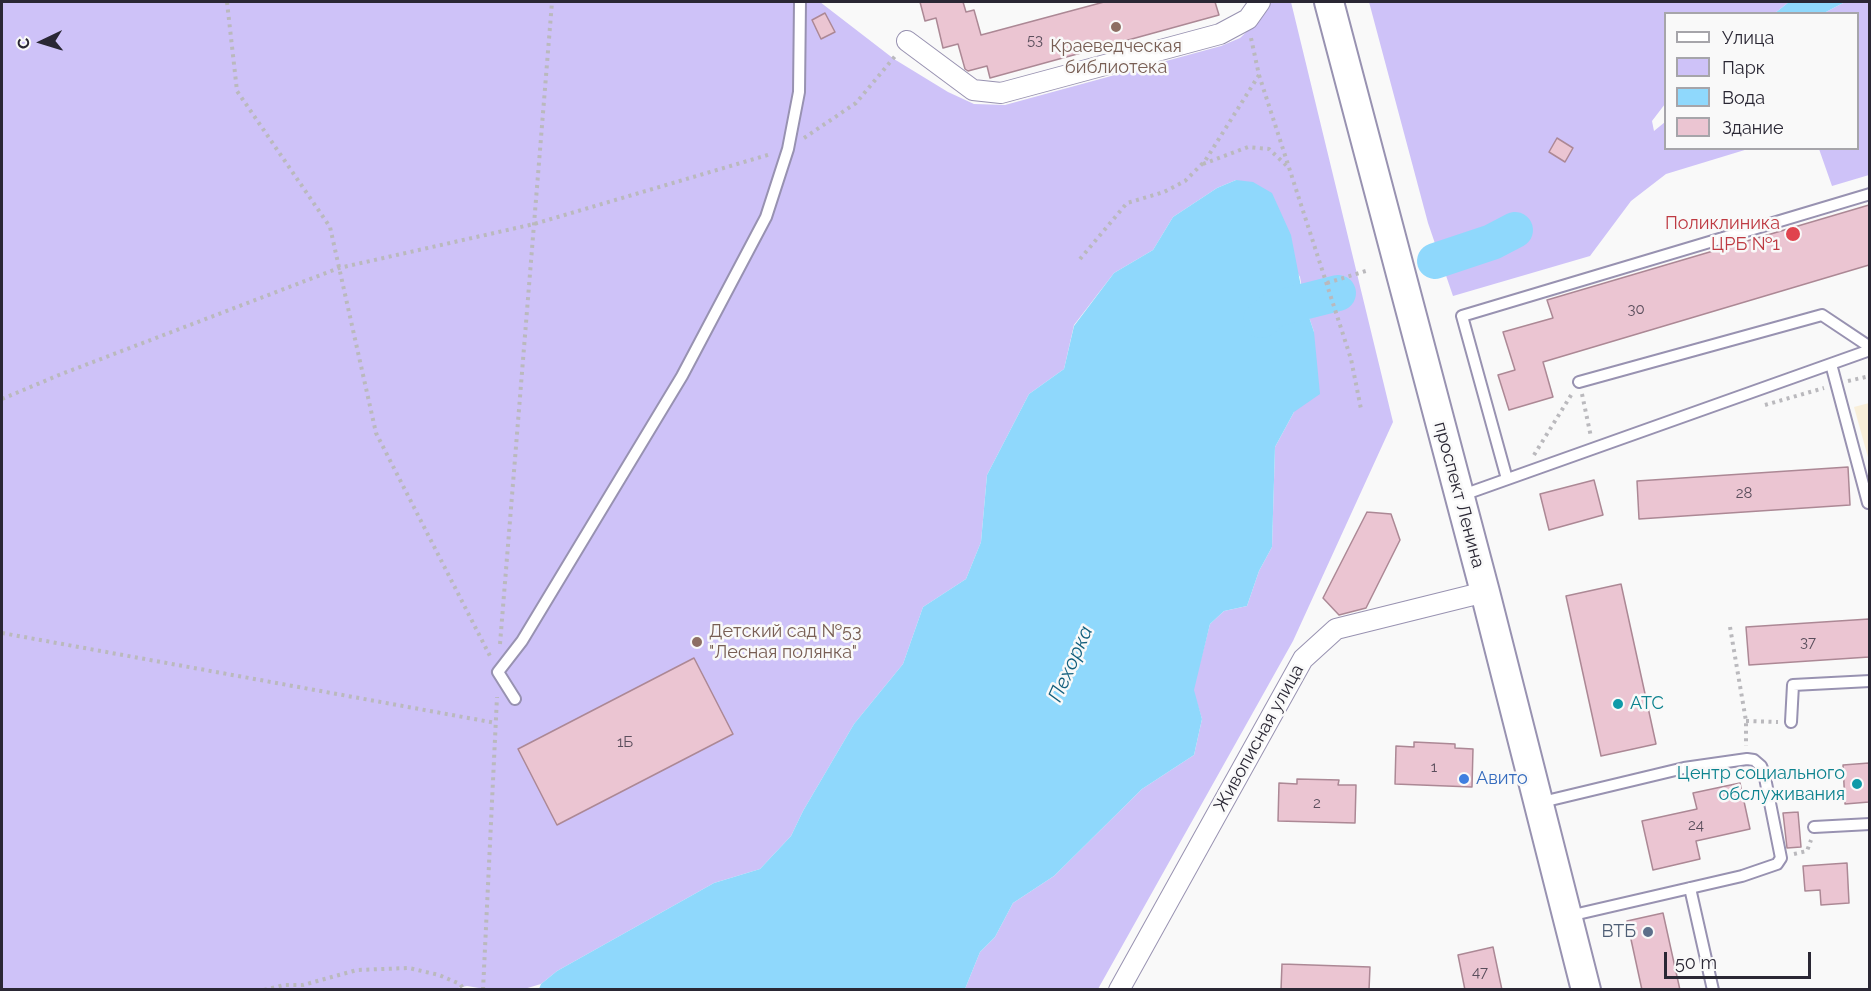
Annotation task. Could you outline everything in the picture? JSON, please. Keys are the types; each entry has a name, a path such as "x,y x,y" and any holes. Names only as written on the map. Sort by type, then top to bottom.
{"main road":[{"name":"проспект Ленина","path":"1329,2 1485,592 1586,990"}],"street":[{"path":"907,41 973,90 1001,93 1220,34 1248,19 1260,2"},
{"name":"Живописная улица","path":"1119,990 1303,659 1336,629 1485,592"}],"lane":[{"path":"515,699 498,672 528,632 682,376 766,217 788,149 799,92 800,2"},
{"path":"1507,479 1462,316 1869,194"},
{"path":"1579,382 1822,315 1869,349"},
{"path":"1459,496 1869,349"},
{"path":"1831,364 1869,502"},
{"path":"1791,722 1793,686 1869,681"},
{"path":"1538,803 1684,768 1747,759 1754,760 1761,766 1764,773 1781,858 1777,864 1742,876 1568,916"},
{"path":"1814,827 1869,824"},
{"path":"1690,888 1713,990"}],"path":[{"path":"227,2 237,91 330,227 376,433 498,672"},
{"path":"483,990 498,672 552,2"},
{"path":"1248,19 1259,75 1351,359 1361,409"},
{"path":"2,399 70,370 339,268 534,224 788,149 856,103 907,41"},
{"path":"1080,259 1127,203 1164,192 1185,181 1205,161 1259,75"},
{"path":"1200,165 1248,147 1269,149 1290,169"},
{"path":"1327,283 1369,270"},
{"path":"1579,382 1594,448"},
{"path":"1523,474 1579,382"},
{"path":"1730,627 1746,722 1747,759"},
{"path":"2,633 496,723"},
{"path":"1746,722 1791,722"},
{"path":"1781,858 1807,851 1814,827"},
{"path":"264,990 284,985 303,985 357,970 409,968 439,975 460,984 464,990"}],"shaded area":[{"path":"1870,403 1869,461 1854,407"}],"green space":[{"path":"2,2 820,2 894,59 948,92 974,104 1005,105 1221,46 1240,38 1257,22 1268,2 1291,2 1393,422 1293,641 1098,989 965,989 980,952 995,937 1013,903 1054,876 1142,789 1194,755 1202,719 1193,690 1210,624 1224,611 1247,606 1259,571 1272,547 1275,447 1294,412 1314,332 1304,302 1300,277 1236,180 1217,188 1173,217 1153,250 1114,273 1074,325 1064,369 1029,394 987,475 981,542 966,579 923,607 903,664 854,724 791,836 760,869 714,883 557,971 541,984 524,989 485,989 467,986 449,990 2,990"},
{"path":"1369,2 1789,2 1776,12 1664,12 1664,105 1652,121 1654,131 1664,123 1664,150 1745,150 1666,174 1631,201 1590,256 1453,296 1428,223"},
{"path":"1845,2 1869,2 1869,175 1832,186 1819,150 1859,150 1859,12 1826,12"}],"water":[{"path":"1789,2 1845,2 1826,12 1776,12"},
{"path":"1236,180 1253,182 1272,193 1291,235 1304,302 1314,332 1320,394 1294,412 1275,447 1272,547 1259,571 1247,606 1224,611 1210,624 1194,690 1202,719 1194,755 1142,789 1054,876 1013,903 995,937 980,952 965,989 539,989 541,984 557,971 714,883 760,869 791,836 854,724 903,664 923,607 966,579 981,542 987,475 1029,394 1064,369 1074,326 1114,273 1153,250 1173,217 1217,188"}],"building":[{"path":"920,2 963,2 966,12 974,10 981,35 1104,2 1215,2 1219,15 990,78 987,66 968,71 965,69 958,44 943,48 936,18 925,21"},
{"path":"825,13 835,32 821,39 812,20"},
{"path":"1557,138 1573,148 1565,162 1549,152"},
{"path":"1869,205 1869,265 1543,362 1553,397 1509,410 1498,375 1515,370 1503,332 1553,318 1547,300"},
{"path":"1848,467 1850,505 1639,519 1637,481"},
{"path":"1594,480 1603,515 1549,530 1540,494"},
{"path":"1367,512 1391,514 1400,540 1366,608 1339,615 1323,598"},
{"name":"АТС","path":"1621,584 1656,744 1601,756 1566,596"},
{"path":"1869,619 1869,657 1749,665 1746,627"},
{"path":"694,658 733,734 557,825 518,749"},
{"path":"1414,742 1455,744 1455,748 1473,749 1472,787 1395,784 1396,746 1414,747"},
{"name":"Центр социального обслуживания","path":"1869,763 1869,802 1845,804 1843,765"},
{"path":"1297,779 1339,780 1338,785 1356,785 1355,823 1278,821 1279,783 1297,784"},
{"path":"1740,783 1750,829 1696,841 1700,859 1653,870 1642,821 1697,809 1693,793"},
{"path":"1798,812 1801,847 1787,848 1783,813"},
{"path":"1847,863 1849,903 1821,905 1820,890 1805,891 1803,866"},
{"path":"1663,913 1680,990 1642,990 1627,921"},
{"path":"1493,947 1502,990 1465,990 1458,955"},
{"path":"1282,964 1370,967 1369,990 1281,990"}],"waterway":[{"name":"Пехорка","path":"1435,261 1492,242 1515,230"},
{"name":"Пехорка","path":"1261,320 1275,309 1338,293"}],"place":[{"name":"Краеведческая библиотека","path":"1116,27"},
{"name":"Поликлиника ЦРБ №1","path":"1793,234"},
{"name":"Детский сад №53 \"Лесная полянка\"","path":"697,642"},
{"name":"АТС","path":"1618,704"},
{"name":"Авито","path":"1464,779"},
{"name":"Центр социального обслуживания","path":"1857,784"},
{"name":"ВТБ","path":"1648,932"}]}
